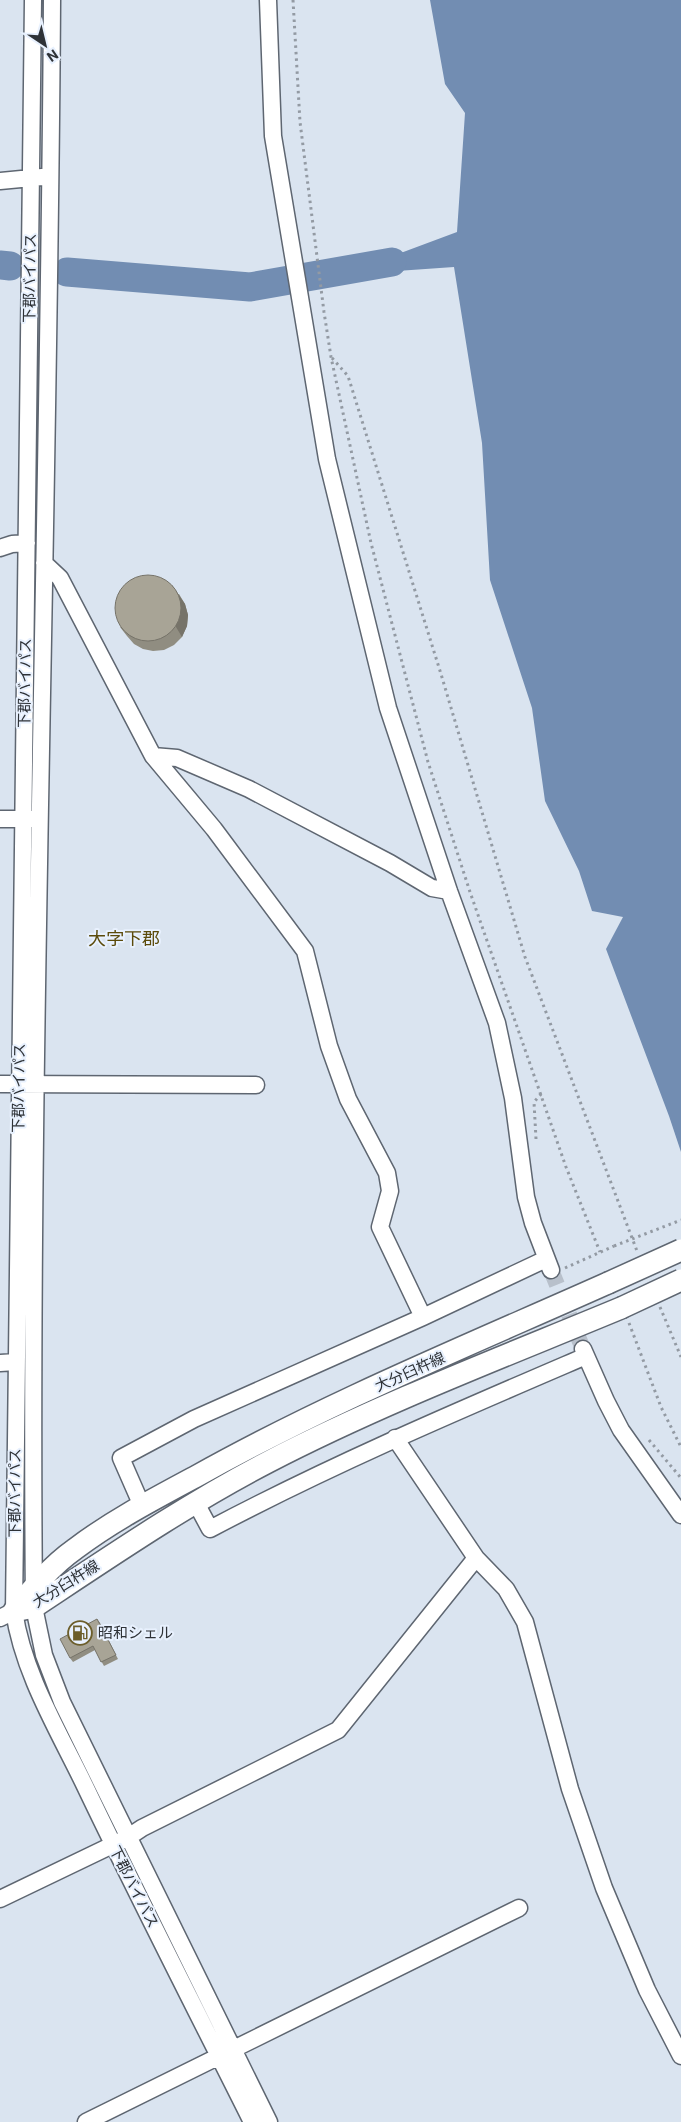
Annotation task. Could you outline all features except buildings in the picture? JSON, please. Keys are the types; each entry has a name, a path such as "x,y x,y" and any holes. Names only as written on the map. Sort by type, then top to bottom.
{"main road":[{"name":"大分臼杵線","path":"21,1605 75,1549 142,1506 263,1439 681,1250"},
{"name":"大分臼杵線","path":"21,1605 268,1462 361,1417 625,1316 681,1280"}],"street":[{"name":"下郡バイパス","path":"33,0 27,543 31,819 21,1645 38,1687 120,1841 225,2053 252,2122"},
{"name":"下郡バイパス","path":"31,819 44,563 51,178 52,0"},
{"path":"142,1506 121,1458 194,1419 424,1317 548,1265 526,1197 513,1098 497,1023 449,891 388,708 327,459 274,136 268,0"},
{"path":"0,169 6,181 32,177 51,178"},
{"path":"0,548 12,544 27,543"},
{"path":"44,563 60,578 153,756 214,829 305,951 329,1046 345,1090 387,1173 390,1191 380,1227 424,1317"},
{"path":"153,756 177,758 249,788 390,863 432,888 449,891"},
{"path":"0,819 31,819"},
{"path":"0,1084 256,1085"},
{"name":"下郡バイパス","path":"21,1605 16,1362 27,1084"},
{"path":"196,1503 210,1529 252,1506 395,1438 584,1352 621,1430 681,1515"},
{"path":"0,1363 16,1362"},
{"path":"395,1438 476,1558 506,1589 525,1622 570,1789 604,1888 647,1990 681,2056"},
{"path":"0,1900 338,1730 476,1558"},
{"path":"86,2122 519,1908"},
{"name":"下郡バイパス","path":"225,2053 269,2122"}],"path":[{"path":"293,0 300,122 331,357 371,543 428,762 470,892 566,1167 600,1252"},
{"path":"331,357 348,376 441,674 525,957 629,1232"},
{"path":"614,1246 681,1220"},
{"path":"625,1316 661,1406 681,1447"}],"water":[{"path":"430,0 681,0 681,1152 606,949 623,917 592,911 579,871 545,801 532,708 490,580 482,443 454,267 354,274 352,262 398,254 457,232 465,113 445,84"}],"waterway":[{"path":"67,272 250,287 392,262"},
{"path":"0,265 10,266"}],"tunnel":[{"path":"551,1270 583,1349"}],"place":[{"name":"昭和シェル","path":"80,1633"}],"district":[{"name":"大字下郡","path":"124,939"}]}
